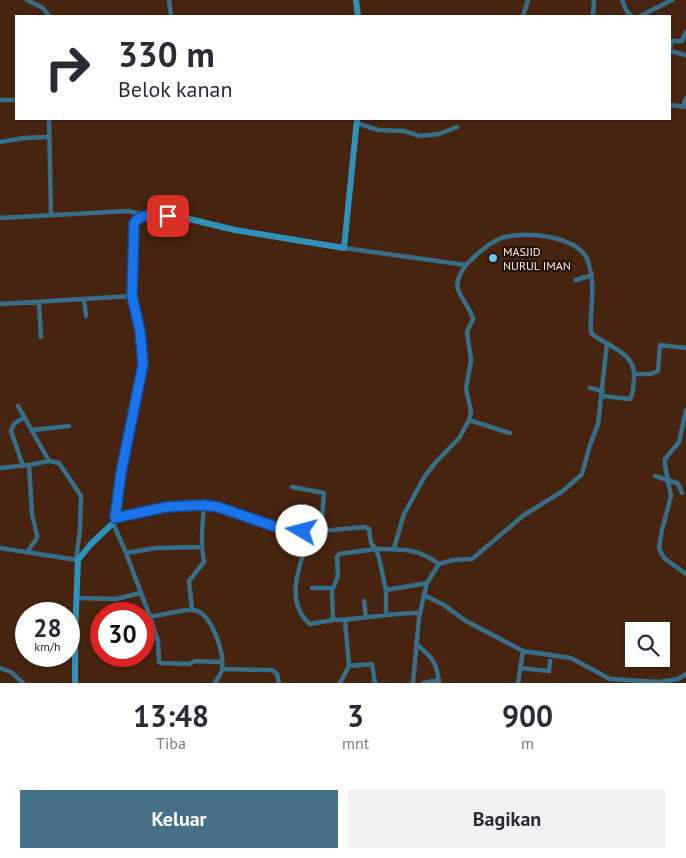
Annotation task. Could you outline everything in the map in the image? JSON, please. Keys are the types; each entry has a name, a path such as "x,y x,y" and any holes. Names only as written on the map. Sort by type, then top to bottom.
{"street":[{"path":"27,0 43,8 48,15"},
{"path":"169,0 171,15"},
{"path":"356,0 358,15"},
{"path":"523,15 528,0"},
{"path":"593,15 594,0"},
{"path":"622,0 626,10 631,15"},
{"path":"642,15 672,0"},
{"path":"671,46 672,41 683,41 686,32"},
{"path":"671,50 686,55"},
{"path":"671,105 685,106 686,98"},
{"path":"0,100 15,100"},
{"path":"49,120 50,215"},
{"path":"344,248 357,121 378,130 404,131 420,136 439,134 457,127"},
{"path":"0,142 24,138 49,137"},
{"path":"0,218 134,212 181,218 245,232 344,248 466,265"},
{"path":"134,212 136,220 134,229 132,296 140,331 143,364 121,473 114,520 144,602"},
{"path":"136,220 146,215"},
{"path":"394,548 404,514 425,476 460,438 469,420 470,411 466,389 471,360 467,332 473,319 458,290 457,283 459,274 480,252 498,240 512,236 529,236 562,240 575,246 585,254 592,275 594,292 590,332 630,360 635,374 630,399 602,393 590,388"},
{"path":"576,280 592,275"},
{"path":"0,304 132,296"},
{"path":"84,299 86,316"},
{"path":"39,302 41,338"},
{"path":"413,683 420,613 427,583 439,564 453,560 470,560 476,557 524,514 563,491 582,474 598,424 608,343"},
{"path":"635,374 651,374 658,371 660,345 686,348"},
{"path":"18,406 49,461"},
{"path":"686,410 679,442 665,459 671,496 659,548 664,558 686,573"},
{"path":"22,466 11,431 14,424 24,417"},
{"path":"469,420 510,433"},
{"path":"32,430 68,426"},
{"path":"0,468 49,461 59,463 81,496 77,560 75,683"},
{"path":"27,552 37,535 32,514 29,465"},
{"path":"655,476 669,480 679,486 682,493"},
{"path":"292,487 324,493 321,531"},
{"path":"192,610 188,581 204,562 202,532 204,505"},
{"path":"77,560 114,520 166,507 204,505 218,507 279,528 321,531 365,527 369,529 371,543 376,549 379,558 386,590 386,614"},
{"path":"311,531 300,563 295,588 298,606 310,624 386,614 420,613"},
{"path":"126,553 156,548 202,547"},
{"path":"0,548 77,560"},
{"path":"333,620 333,588 338,576 338,555 394,548 421,553 439,564"},
{"path":"386,590 427,583"},
{"path":"312,588 333,588"},
{"path":"77,598 116,599 140,593"},
{"path":"424,595 523,651 571,658 611,681 674,682 686,674"},
{"path":"364,601 366,617"},
{"path":"155,616 192,610 200,612 214,630 219,642 222,669 215,683"},
{"path":"340,683 349,666 346,620"},
{"path":"155,632 161,663 222,662"},
{"path":"416,644 436,664 439,682 423,683"},
{"path":"518,683 523,651"},
{"path":"520,668 549,671 550,661"},
{"path":"349,666 372,664 375,683"},
{"path":"0,668 11,672 24,683"},
{"path":"222,669 272,670 277,674 279,683"}],"place":[{"name":"MASJID NURUL IMAN","path":"493,258"}],"route":[{"path":"168,216 146,215 136,220 134,224 132,296 140,331 143,364 121,473 115,518 166,507 204,505 218,507 279,528 302,531"}]}
